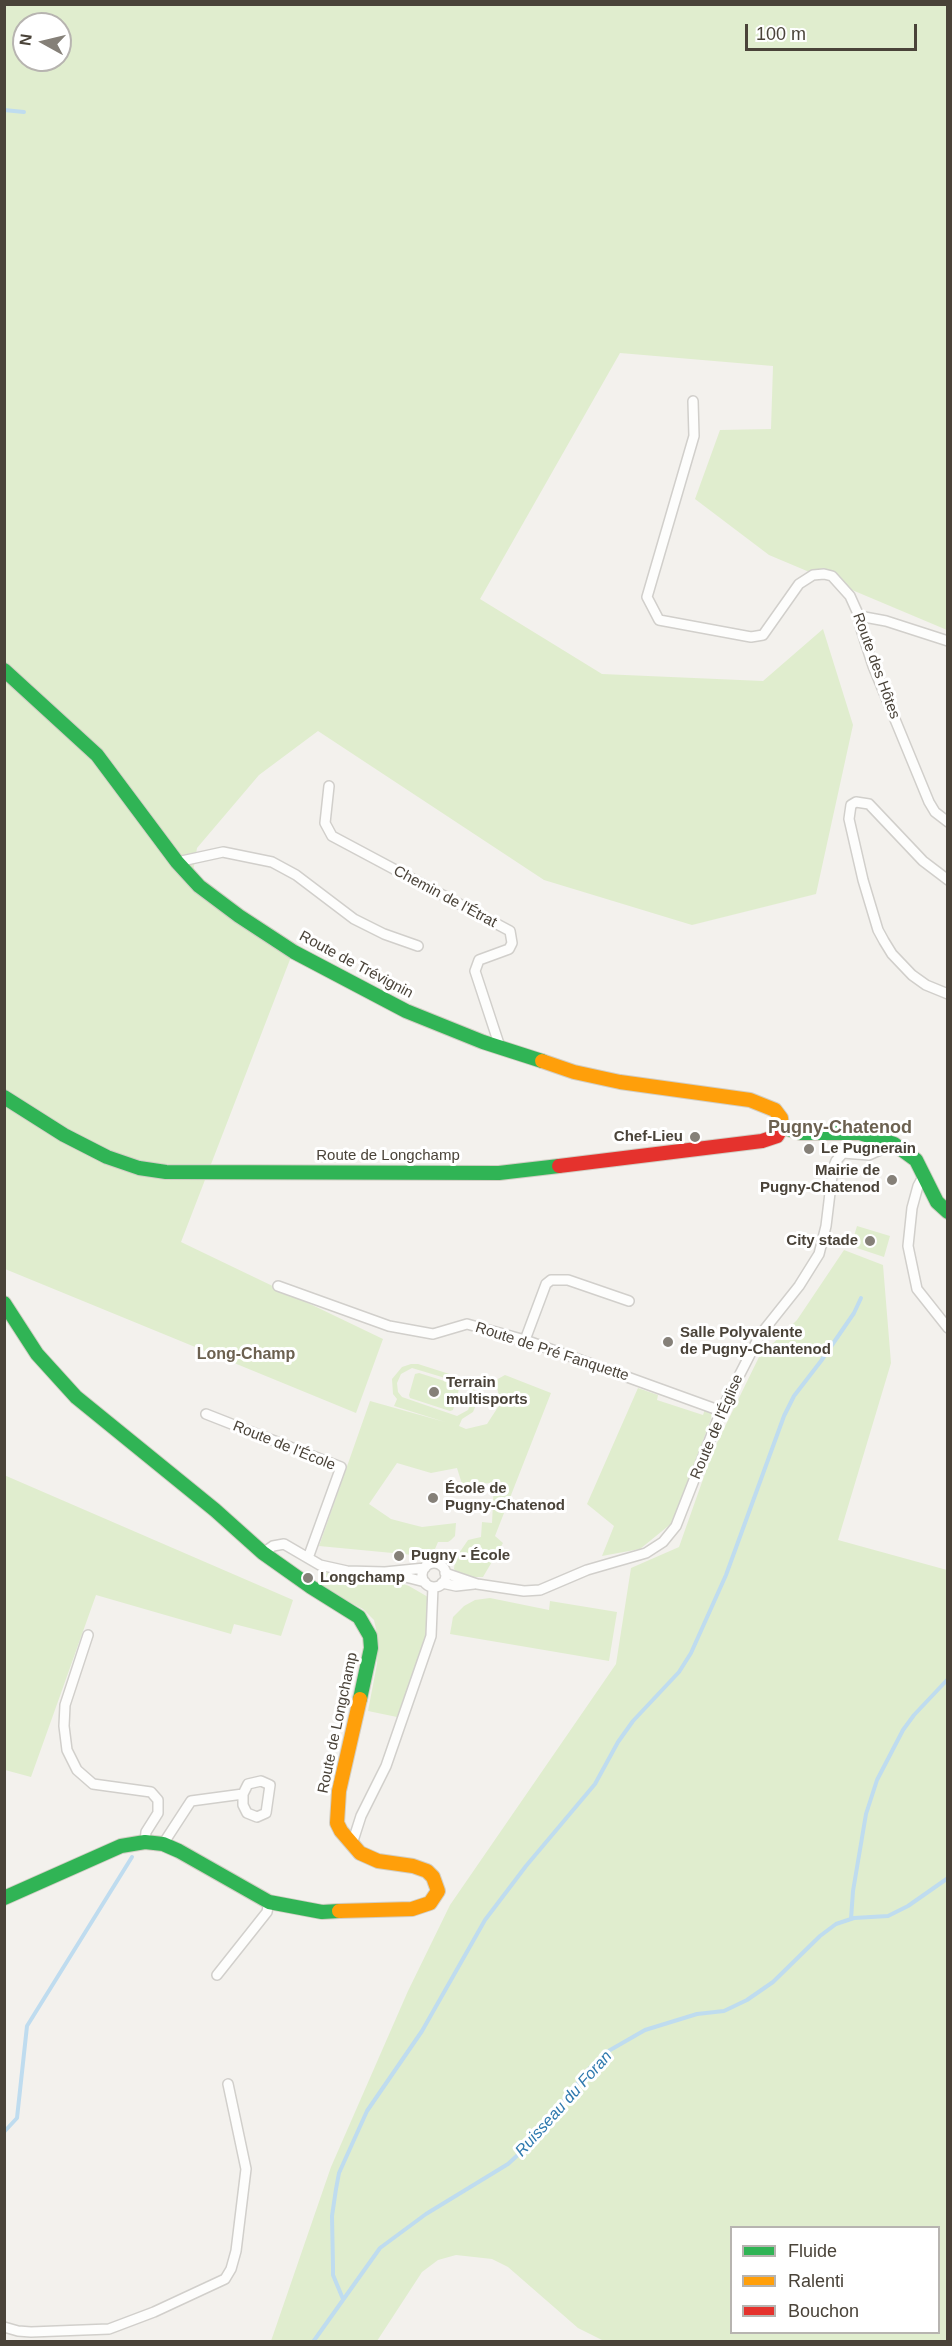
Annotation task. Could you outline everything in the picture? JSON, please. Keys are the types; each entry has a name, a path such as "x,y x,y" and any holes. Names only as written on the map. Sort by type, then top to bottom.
{"street":[{"name":"Route des Hôtes","path":"693,401 694,436 647,597 659,620 751,637 763,635 799,584 813,575 824,574 838,581 850,596 859,616 861,630 873,666 918,779 935,812 948,822"},
{"path":"859,616 886,621 948,641"},
{"name":"Route de Trévignin","path":"4,670 97,754 177,862 199,886 239,916 294,952 406,1011 500,1047 574,1072 737,1097 764,1104 775,1110 781,1118 782,1127"},
{"name":"Chemin de l'Étrat","path":"329,786 326,823 332,836 510,931 512,943 509,949 479,960 476,970 500,1047"},
{"path":"948,880 923,861 869,804 856,801 851,805 849,819 863,880 874,920 884,941 892,954 912,975 926,985 948,994"},
{"path":"177,862 223,852 272,862 296,875 354,919 384,934 418,946"},
{"name":"Route de Longchamp","path":"4,1097 64,1135 107,1157 139,1167 166,1172 499,1173 762,1141 777,1136 782,1127"},
{"path":"782,1127 801,1133 860,1133 894,1144 916,1160 937,1202 948,1212"},
{"name":"Route de l'Église","path":"445,1573 477,1584 524,1591 540,1590 587,1570 633,1558 657,1547 676,1526 721,1411 760,1335 799,1286 819,1254 826,1226 833,1168 836,1161 843,1153 868,1155 894,1144"},
{"path":"924,1175 918,1186 912,1208 909,1246 917,1289 948,1328"},
{"path":"525,1340 546,1284 551,1280 568,1280 629,1301"},
{"name":"Route de Pré Fanquette","path":"278,1286 389,1326 433,1334 467,1324 525,1340 721,1411"},
{"name":"Route de Longchamp","path":"4,1303 37,1354 76,1397 215,1510 268,1557 359,1617 370,1636 371,1648 337,1812 337,1823 351,1844"},
{"name":"Route de l'École","path":"206,1414 342,1467 308,1558"},
{"path":"4,1898 121,1846 145,1842 163,1844 179,1851 269,1902 322,1912 412,1909 424,1907 434,1898 438,1891 427,1871 368,1858 351,1844 361,1816 386,1766 431,1636 433,1584 445,1573 442,1566 435,1563 425,1568 385,1572 347,1571 320,1565 284,1544 273,1546 268,1557"},
{"path":"425,1568 422,1575 433,1584"},
{"path":"385,1572 433,1584"},
{"name":"Route de l'Église","path":"433,1584 456,1586 477,1584"},
{"path":"88,1635 66,1705 64,1726 67,1750 77,1770 93,1784 151,1792 158,1800 158,1813 146,1832 145,1842"},
{"path":"163,1844 191,1801 243,1794"},
{"path":"217,1975 267,1912 269,1902"},
{"path":"4,2327 31,2332 110,2329 225,2279 236,2251 246,2169 228,2084"}],"green space":[{"path":"4,5 947,5 947,630 769,555 695,499 720,430 771,429 773,366 620,353 480,599 602,674 763,681 823,629 853,725 816,894 692,925 544,880 318,731 259,775 197,848 193,872 243,910 296,944 181,1242 383,1339 356,1413 5,1269"},
{"name":"City stade","path":"857,1226 890,1236 884,1257 851,1246"},
{"path":"844,1250 883,1265 891,1363 838,1540 947,1570 947,2341 604,2341 578,2328 508,2267 492,2259 456,2255 438,2260 422,2272 377,2341 271,2341 331,2167 408,1991 450,1905 616,1664 631,1568 679,1547 713,1451 759,1357 797,1320"},
{"path":"418,1364 462,1378 474,1388 476,1405 473,1412 462,1419 459,1426 466,1429 487,1424 500,1404 496,1380 505,1375 551,1393 495,1536 503,1543 483,1577 460,1577 454,1569 455,1559 468,1540 481,1537 482,1522 492,1523 494,1483 462,1484 457,1468 431,1473 397,1463 369,1504 391,1519 422,1527 456,1523 455,1536 448,1542 438,1542 435,1549 424,1556 319,1546 370,1401 445,1422 394,1406 397,1399 393,1394 392,1379 402,1367","holes":["412,1368 465,1384 470,1391 472,1401 468,1410 457,1416 402,1397 398,1392 397,1383 401,1374"]},
{"name":"Terrain multisports","path":"419,1373 457,1385 459,1389 453,1410 410,1398 415,1374"},
{"path":"638,1388 658,1395 657,1400 703,1415 705,1409 712,1411 711,1419 672,1523 640,1549 602,1556 614,1526 587,1504"},
{"path":"4,1475 293,1600 281,1636 234,1624 231,1634 96,1595 31,1777 5,1770"},
{"path":"324,1572 344,1576 389,1579 409,1586 428,1597 429,1634 397,1717 368,1711 377,1664 378,1638 374,1620 363,1609 316,1585"},
{"path":"490,1598 549,1610 550,1601 617,1612 609,1661 450,1634 453,1617 464,1606 475,1600"}],"waterway":[{"path":"4,110 24,112"},
{"path":"343,2299 333,2275 332,2216 339,2173 367,2111 422,2031 485,1920 526,1866 595,1784 618,1742 633,1721 679,1672 691,1653 726,1575 784,1416 794,1396 854,1313 861,1298"},
{"path":"851,1919 853,1891 866,1814 877,1780 903,1730 948,1679"},
{"path":"4,2132 17,2118 27,2026 132,1857"},
{"name":"Ruisseau du Foran","path":"313,2342 380,2248 426,2214 508,2164 531,2143 588,2070 605,2053 645,2030 697,2014 724,2011 747,2000 773,1982 820,1936 836,1924 854,1918 888,1916 908,1906 948,1878"}],"traffic: fast":[{"path":"4,670 97,755 177,862 199,886 239,916 294,952 406,1011 483,1042 542,1061"},
{"path":"4,1097 64,1135 107,1157 139,1168 166,1172 499,1173 559,1166"},
{"path":"782,1127 801,1133 860,1133 894,1144 916,1160 937,1202 948,1212"},
{"path":"4,1303 37,1354 76,1397 215,1510 263,1553 359,1617 370,1636 371,1648 360,1699"},
{"path":"4,1898 121,1846 145,1842 163,1844 179,1851 269,1902 322,1912 339,1911"}],"traffic: slow":[{"path":"542,1061 574,1072 620,1082 750,1100 775,1110 781,1118 782,1127"},
{"path":"339,1911 412,1909 430,1903 438,1891 433,1877 427,1871 413,1866 378,1861 360,1853 337,1823 339,1791 360,1699"}],"traffic: jam":[{"path":"559,1166 762,1141 777,1136 782,1127"}],"place":[{"name":"Chef-Lieu","path":"695,1137"},
{"name":"Le Pugnerain","path":"809,1149"},
{"name":"Mairie de Pugny-Chatenod","path":"892,1180"},
{"name":"City stade","path":"870,1241"},
{"name":"Salle Polyvalente de Pugny-Chantenod","path":"668,1342"},
{"name":"Terrain multisports","path":"434,1392"},
{"name":"École de Pugny-Chatenod","path":"433,1498"},
{"name":"Pugny - École","path":"399,1556"},
{"name":"Longchamp","path":"308,1578"}],"district":[{"name":"Pugny-Chatenod","path":"840,1128"},
{"name":"Long-Champ","path":"246,1355"}]}
